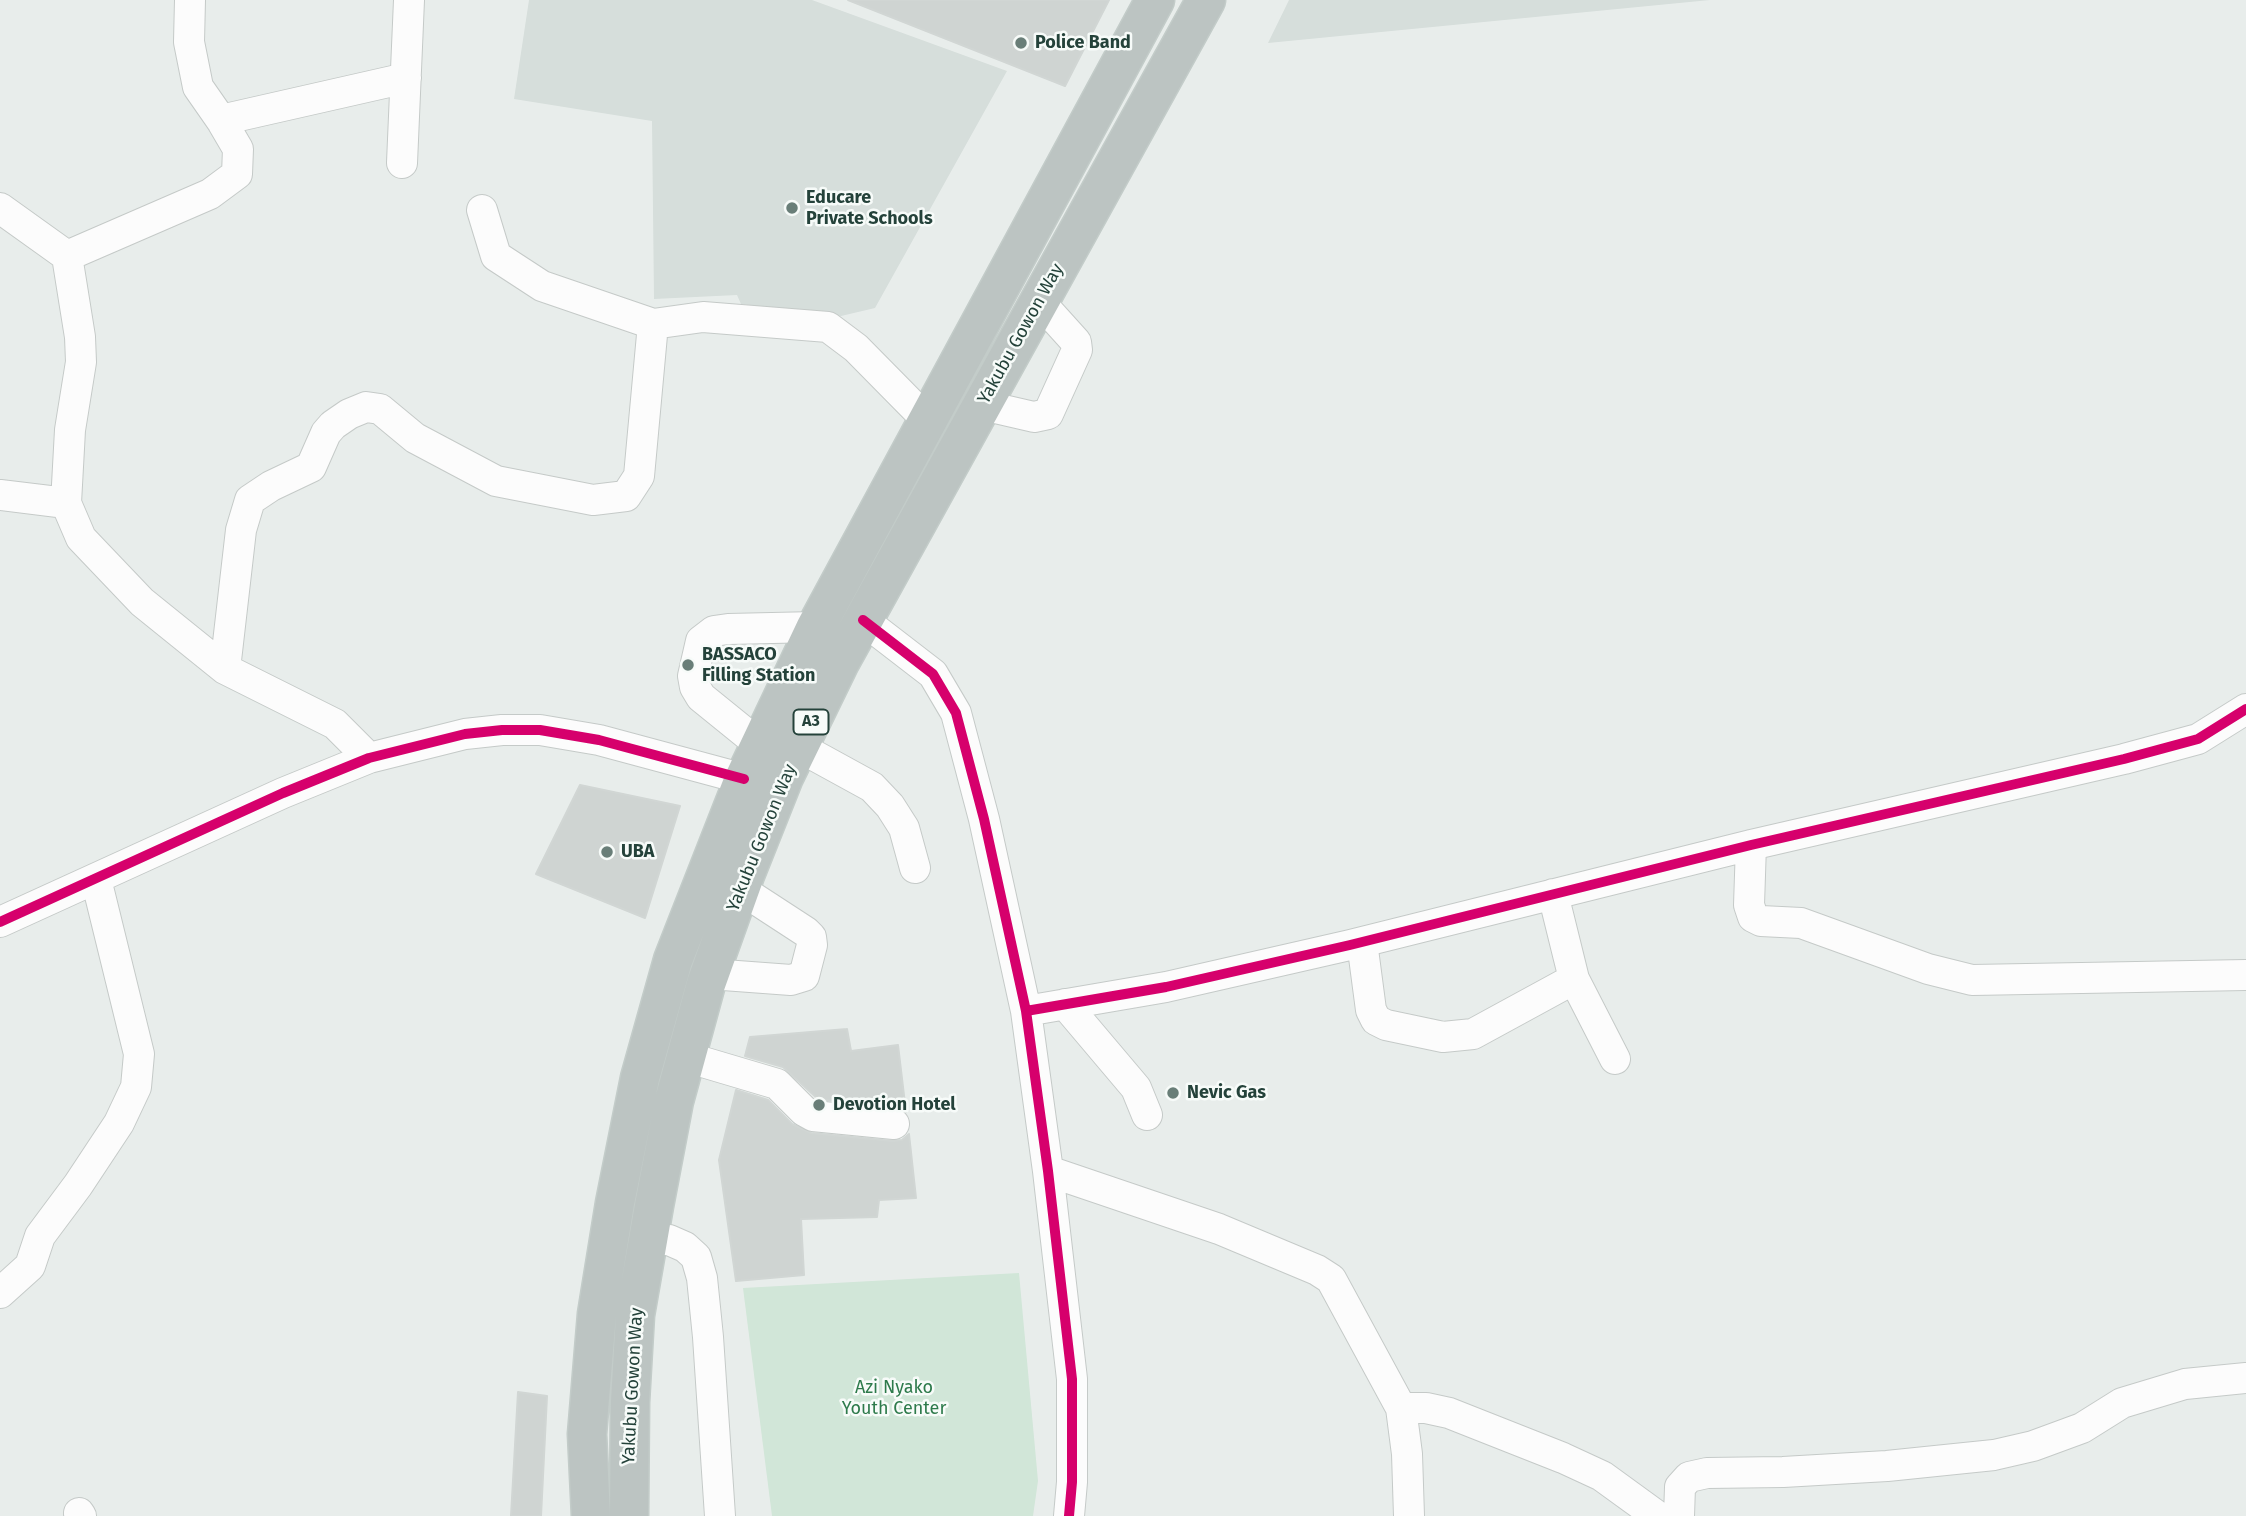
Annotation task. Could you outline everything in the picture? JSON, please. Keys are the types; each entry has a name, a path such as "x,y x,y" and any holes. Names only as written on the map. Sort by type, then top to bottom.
{"highway":[{"name":"A3","path":"591,1516 587,1434 597,1314 615,1203 640,1078 673,960 759,744 816,627 1155,0"},
{"name":"Yakubu Gowon Way","path":"629,1516 635,1315 645,1256 674,1101 710,974 740,889 784,777 863,620 1206,0"},
{"path":"606,1263 645,1256"}],"street":[{"path":"67,256 210,194 237,174 238,149 198,87 190,42 190,0"},
{"path":"402,163 409,0"},
{"path":"221,120 406,78"},
{"path":"0,208 67,256 80,337 81,362 70,430 66,503 80,538 142,602 225,669 335,724 369,758"},
{"path":"482,209 496,256 542,286 653,324 703,317 828,327 856,348 928,421"},
{"path":"982,405 1034,417 1048,414 1077,350 1076,342 1039,301"},
{"path":"225,669 241,530 250,500 271,486 311,467 326,433 333,425 366,407 380,409 415,438 496,481 593,500 626,496 639,476 653,324"},
{"path":"0,495 66,503"},
{"path":"863,620 933,674 956,713 984,819 1026,1011 1048,1171 1072,1379 1072,1482 1069,1516"},
{"path":"759,744 701,697 695,687 693,676 701,641 714,631 729,629 816,627"},
{"path":"1026,1011 1166,988 1751,845 2111,762 2198,739 2246,709"},
{"path":"0,922 283,793 369,758 465,734 540,730 599,740 744,779"},
{"path":"799,747 872,787 881,796 904,828 915,868"},
{"path":"1751,845 1749,905 1753,917 1761,921 1801,923 1928,969 1972,981 2246,975"},
{"path":"0,1293 30,1266 40,1236 119,1123 136,1087 139,1054 96,879"},
{"path":"710,974 791,980 804,976 812,945 811,937 740,889"},
{"path":"1553,894 1574,979 1615,1059"},
{"path":"1362,942 1371,1010 1376,1020 1386,1025 1443,1037 1473,1034 1574,979"},
{"path":"1065,1004 1136,1088 1147,1115"},
{"path":"686,1056 777,1084 804,1111 813,1116 894,1124"},
{"path":"1048,1171 1219,1229 1317,1270 1331,1279 1401,1408 1407,1454 1409,1516"},
{"path":"645,1256 669,1240 685,1247 696,1257 702,1278 708,1337 720,1516"},
{"path":"1679,1516 1680,1487 1689,1477 1707,1473 1887,1466 1994,1455 2033,1446 2082,1428 2122,1403 2134,1399 2185,1384 2246,1378"},
{"path":"1401,1408 1426,1408 1449,1413 1563,1458 1602,1476 1657,1516"}],"shaded area":[{"name":"Educare Private Schools","path":"529,0 812,0 1007,71 875,308 841,316 741,304 737,295 654,299 652,121 514,99"},
{"path":"1289,0 1710,0 1268,43"}],"green space":[{"name":"Azi Nyako Youth Center","path":"1019,1273 1038,1481 1033,1516 772,1516 743,1288"}],"building":[{"name":"Police Band","path":"848,0 1109,0 1065,86"},
{"name":"UBA","path":"580,785 680,806 645,918 536,874"},
{"path":"847,1029 851,1051 898,1045 906,1112 896,1107 818,1099 783,1067 745,1056 750,1037"},
{"name":"Devotion Hotel","path":"736,1090 768,1100 792,1124 811,1133 892,1141 902,1140 909,1134 916,1198 879,1200 877,1217 801,1219 804,1275 736,1281 719,1160"},
{"path":"518,1392 547,1396 541,1516 511,1516"}],"cycle path":[{"path":"863,620 933,674 956,713 984,819 1026,1011 1048,1171 1072,1379 1072,1482 1069,1516"},
{"path":"1026,1011 1166,987 1350,945 1751,845 2124,759 2198,739 2246,709"},
{"path":"0,922 283,793 369,758 465,734 540,730 599,740 744,779"}],"place":[{"name":"Police Band","path":"1021,43"},
{"name":"Educare Private Schools","path":"792,208"},
{"name":"BASSACO Filling Station","path":"688,665"},
{"name":"UBA","path":"607,852"},
{"name":"Nevic Gas","path":"1173,1093"},
{"name":"Devotion Hotel","path":"819,1105"}]}
